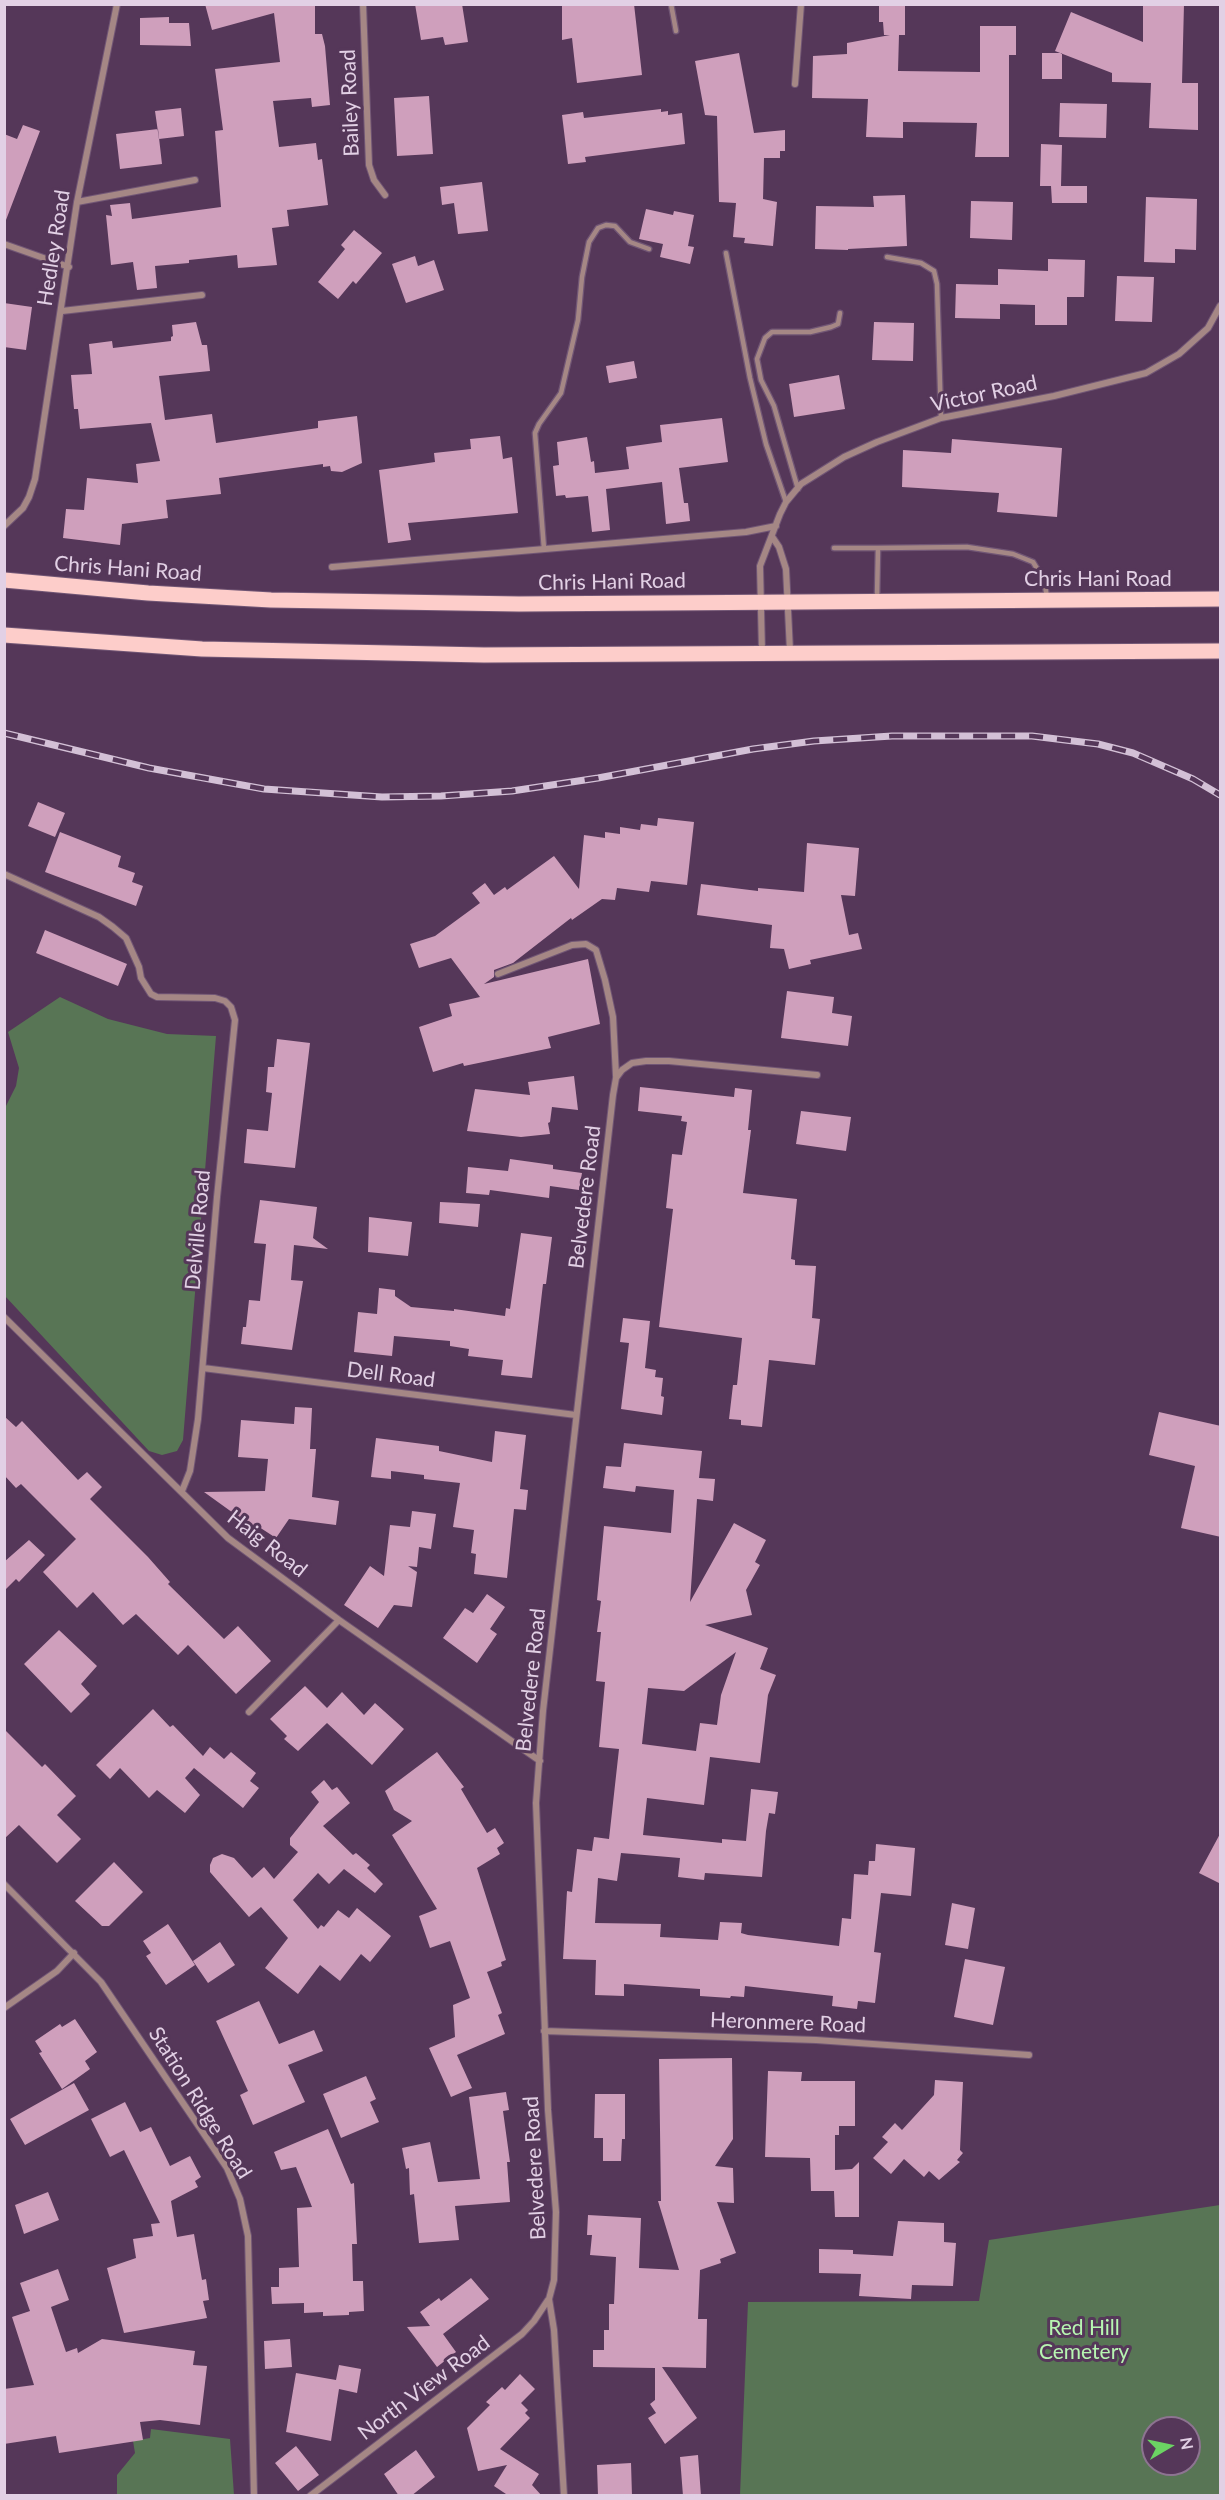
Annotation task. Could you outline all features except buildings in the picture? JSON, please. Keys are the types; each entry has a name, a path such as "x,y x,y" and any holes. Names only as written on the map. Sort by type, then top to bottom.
{"main road":[{"name":"Chris Hani Road","path":"4,580 148,593 272,600 519,604 1221,599"},
{"path":"4,634 202,649 484,655 1221,651"}],"street":[{"name":"Hedley Road","path":"4,526 15,518 29,497 35,479 69,267 77,202 117,4"},
{"name":"Bailey Road","path":"363,4 369,165 374,180 385,195"},
{"path":"795,84 801,4"},
{"path":"77,202 195,180"},
{"path":"4,244 69,267"},
{"path":"62,311 202,295"},
{"name":"Victor Road","path":"762,653 760,566 786,502 801,484 844,458 886,438 941,418 1054,396 1146,373 1179,354 1208,328 1221,306"},
{"path":"332,567 736,533 776,526"},
{"path":"772,538 779,547 786,569 790,653"},
{"name":"Delville Road","path":"4,874 99,917 113,927 126,938 139,967 141,978 151,994 157,997 198,997 225,1001 231,1007 235,1020 203,1368 190,1471 182,1491"},
{"name":"Belvedere Road","path":"498,974 572,945 586,944 596,950 606,980 613,1017 616,1078 576,1415 536,1803 544,2031 556,2212 554,2280 549,2299 554,2330 564,2496"},
{"path":"616,1078 632,1063 657,1061 817,1075"},
{"name":"Haig Road","path":"4,1317 228,1538 339,1620 540,1761"},
{"name":"Dell Road","path":"203,1368 576,1415"},
{"path":"249,1712 339,1620"},
{"name":"Station Ridge Road","path":"4,1884 101,1982 227,2168 240,2199 248,2236 254,2496"},
{"path":"4,2008 57,1971 74,1953"},
{"name":"Heronmere Road","path":"544,2031 816,2040 1029,2055"},
{"name":"North View Road","path":"310,2496 522,2334 549,2299"}],"lane":[{"path":"671,4 676,31"},
{"path":"544,549 535,433 561,393 578,320 589,242 598,228 606,225 615,226 630,242 649,249"},
{"path":"726,253 764,433 786,502"},
{"path":"887,257 921,263 934,271 938,284 941,418"},
{"path":"798,489 774,406 761,380 757,359 765,338 772,332 810,332 831,327 838,324 840,313"},
{"path":"834,548 968,547 1013,554 1027,558 1039,569 1048,600"},
{"path":"877,601 878,548"}],"green space":[{"path":"60,997 108,1019 167,1034 216,1036 183,1440 177,1451 162,1455 149,1451 5,1296 5,1108 16,1086 19,1068 8,1032"},
{"name":"Red Hill Cemetery","path":"1220,2205 1220,2495 740,2495 748,2302 979,2301 989,2240"},
{"path":"151,2429 230,2439 234,2495 117,2495 117,2475 135,2453 133,2441 150,2438"}],"railway":[{"path":"4,733 149,768 264,789 382,797 512,791 598,778 753,749 814,741 892,736 1032,736 1098,744 1133,753 1193,779 1220,795"}]}
